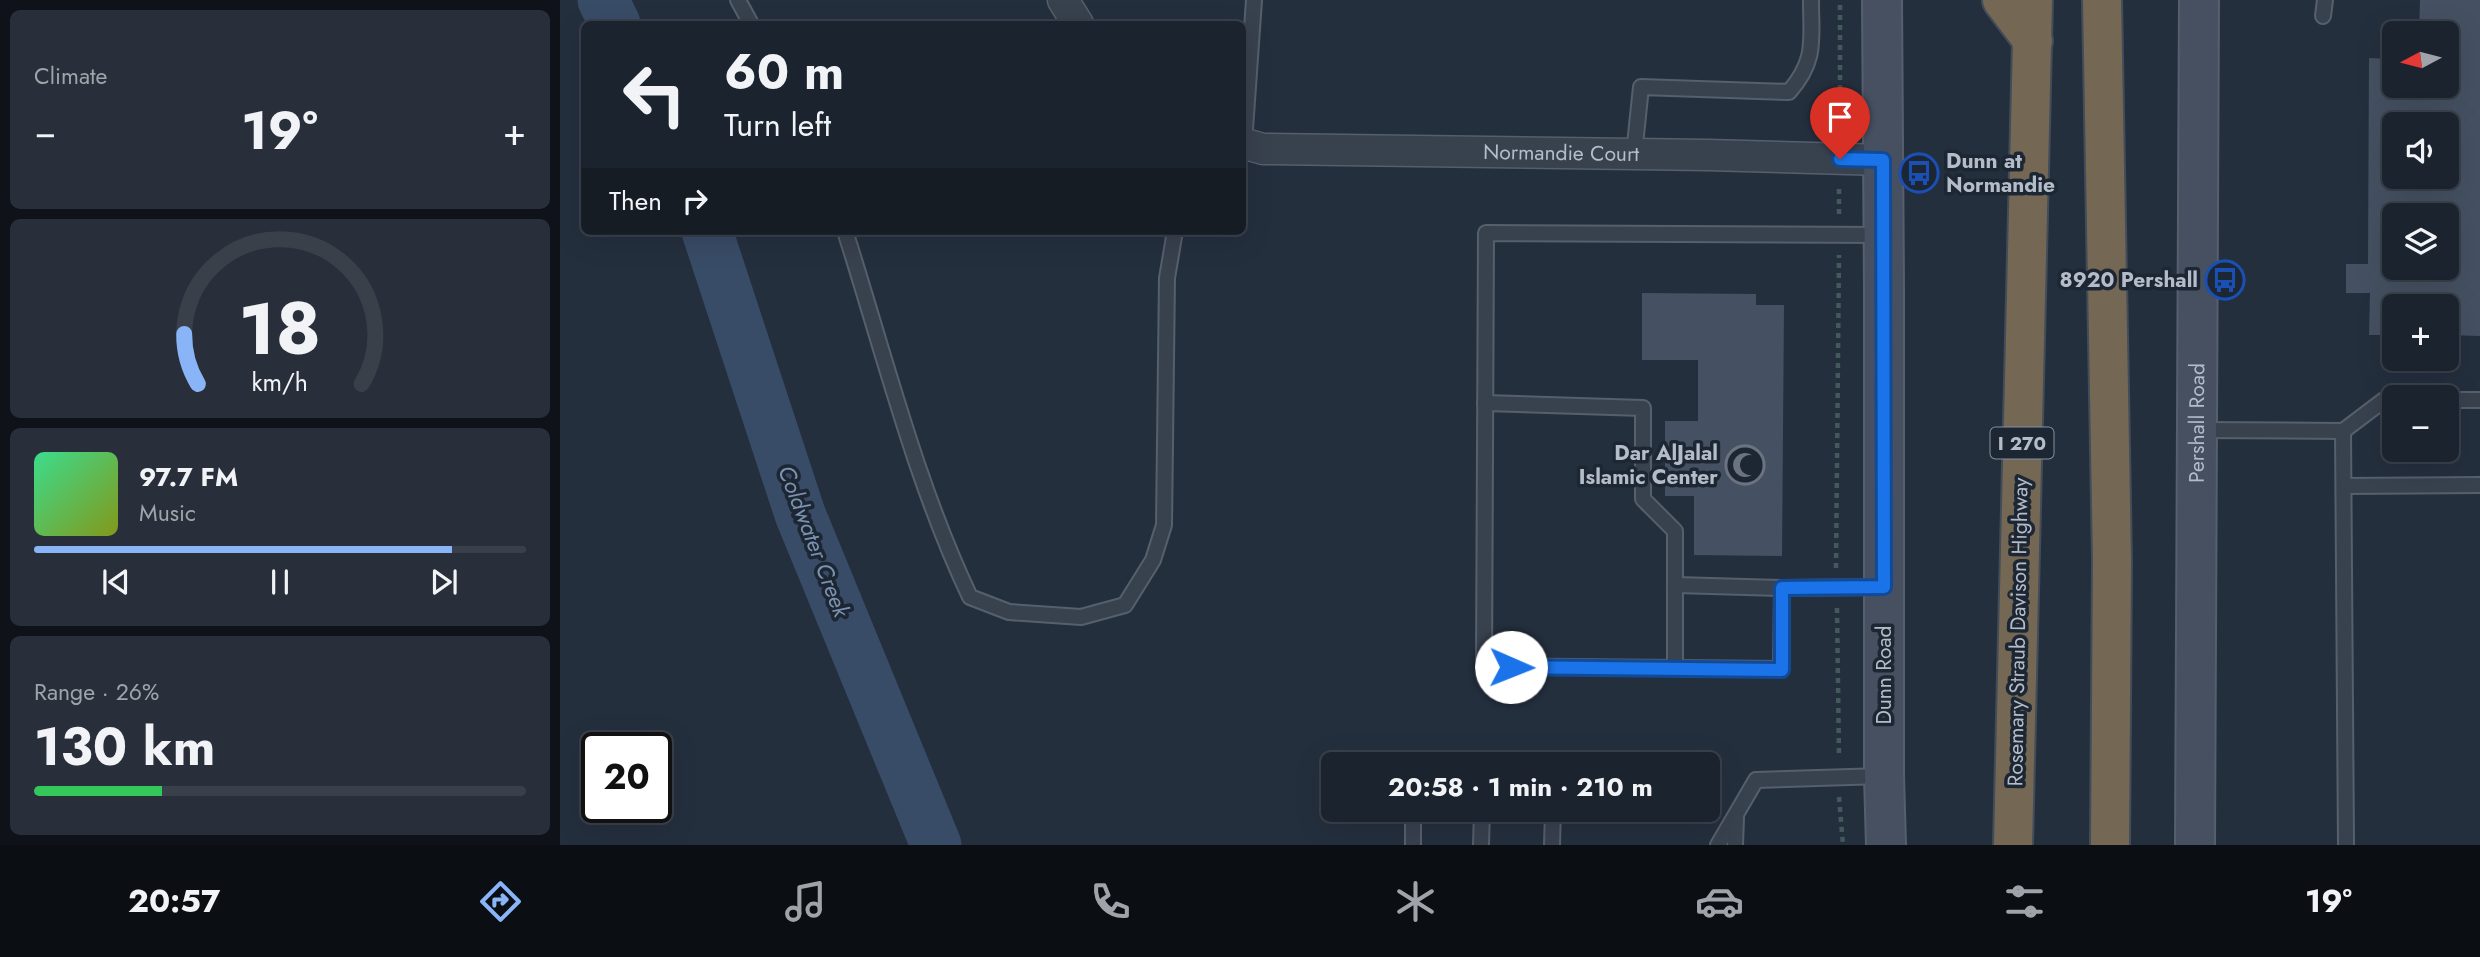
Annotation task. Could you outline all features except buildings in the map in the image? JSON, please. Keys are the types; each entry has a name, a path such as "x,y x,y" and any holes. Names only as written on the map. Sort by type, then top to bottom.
{"highway":[{"path":"2002,0 2033,41"},
{"name":"Rosemary Straub Davison Highway","path":"2013,845 2033,0"},
{"path":"2102,0 2112,561 2110,845"}],"street":[{"path":"1063,0 1077,21"},
{"name":"Dunn Road","path":"1882,0 1886,845"},
{"name":"Pershall Road","path":"2195,845 2199,0"},
{"name":"Normandie Court","path":"1246,144 1263,149 1883,160"}],"lane":[{"path":"738,0 749,21"},
{"path":"1246,104 1254,0"},
{"path":"1634,154 1642,87 1789,92 1801,78 1811,55 1811,0"},
{"path":"2323,16 2325,0"},
{"path":"1782,588 1782,670 1484,666 1486,233 1884,235"},
{"path":"846,235 924,482 947,548 971,597 1009,612 1081,617 1125,606 1153,560 1164,525 1167,278 1174,235"},
{"path":"2459,400 2480,400"},
{"path":"2197,430 2343,431 2382,402"},
{"path":"1485,403 1643,408 1643,499 1675,531 1675,668"},
{"path":"2343,431 2346,845"},
{"path":"2345,486 2480,485"},
{"path":"1676,585 1884,587"},
{"path":"1718,845 1756,780 1884,776"},
{"path":"1735,845 1736,815"},
{"path":"1413,822 1413,845"},
{"path":"1482,822 1482,845"},
{"path":"1552,845 1553,822"}],"path":[{"path":"1840,0 1840,136"},
{"path":"1839,182 1839,218"},
{"path":"1836,570 1839,260"},
{"path":"1837,614 1839,750"},
{"path":"1839,796 1843,845"}],"waterway":[{"name":"Coldwater Creek","path":"603,0 614,21"},
{"name":"Coldwater Creek","path":"708,235 800,514 936,845"}],"place":[{"name":"Dunn at Normandie","path":"1919,173"},
{"name":"8920 Pershall","path":"2225,280"},
{"name":"Dar AlJalal Islamic Center","path":"1745,465"}],"route":[{"path":"1511,667 1782,670 1782,588 1884,587 1883,160 1840,159"}]}
